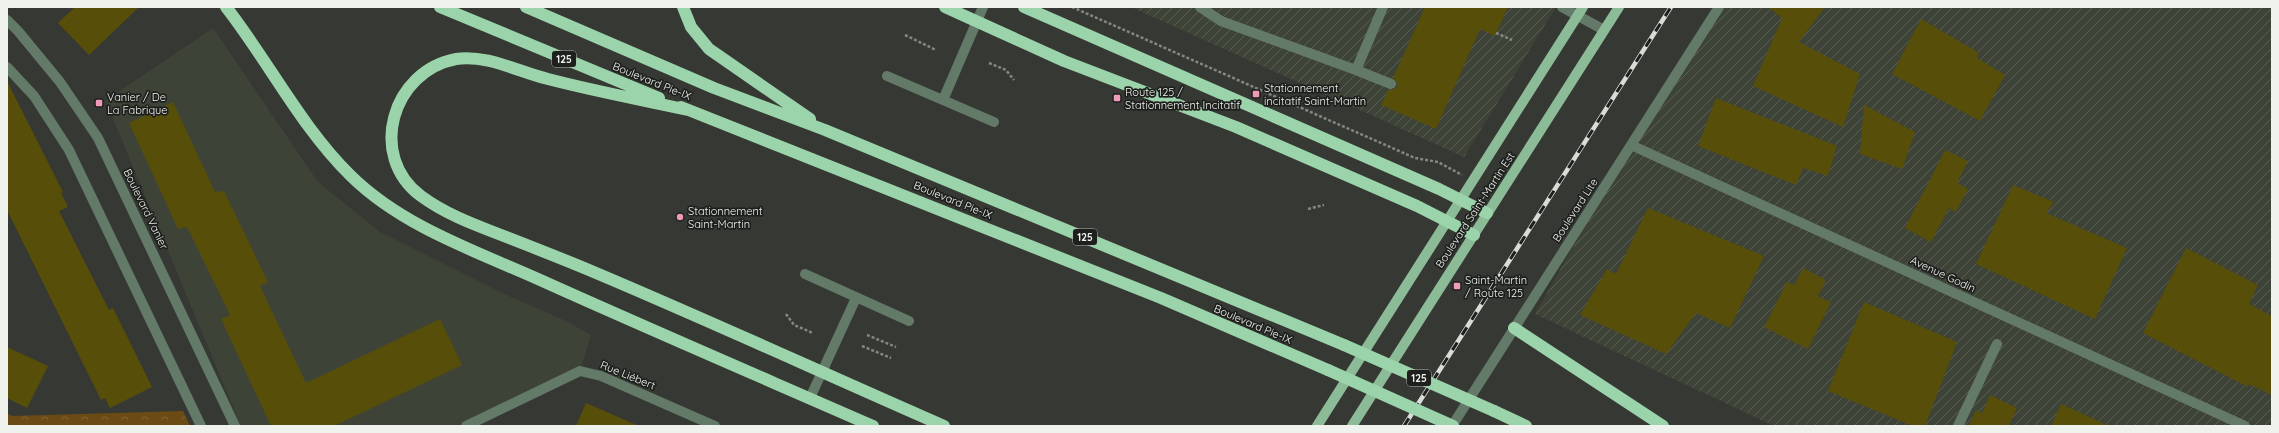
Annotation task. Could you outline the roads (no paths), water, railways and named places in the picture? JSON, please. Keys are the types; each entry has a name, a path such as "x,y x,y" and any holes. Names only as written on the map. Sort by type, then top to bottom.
{"highway":[{"path":"226,7 322,144 351,176 390,208 417,224 456,243 873,426"},
{"name":"Boulevard Pie-IX","path":"440,7 688,110 1153,295 1328,370 1452,426"},
{"name":"Boulevard Pie-IX","path":"526,7 714,88 825,130 1344,344 1494,410 1526,426"},
{"path":"683,7 691,27 709,49 825,130"},
{"path":"945,7 1064,61 1236,127 1417,206 1474,234"},
{"path":"1024,7 1462,200 1487,213"},
{"path":"688,110 546,79 487,62 460,58 443,63 426,71 404,92 393,117 390,142 396,163 406,182 421,196 441,209 596,273 944,426"},
{"path":"1514,328 1663,426"}],"main road":[{"name":"Boulevard Saint-Martin Est","path":"1352,426 1619,7"},
{"name":"Boulevard Saint-Martin Est","path":"1317,426 1462,200 1580,11"}],"street":[{"path":"943,100 983,7"},
{"path":"1200,7 1221,21 1391,84"},
{"path":"1356,70 1383,7"},
{"path":"1562,7 1580,11 1604,30"},
{"name":"Boulevard Lite","path":"1452,426 1719,7"},
{"name":"Boulevard Vanier","path":"9,25 60,82 98,138 235,426"},
{"path":"7,67 34,96 69,150 201,426"},
{"path":"887,76 994,122"},
{"name":"Avenue Godin","path":"1632,145 2245,426"},
{"path":"805,274 909,321"},
{"path":"810,398 856,298"},
{"path":"1958,426 1997,344"},
{"name":"Rue Liébert","path":"466,426 580,370 601,376 715,426"}],"railway":[{"path":"1404,426 1671,7"}],"place":[{"name":"Stationnement incitatif Saint-Martin","path":"1256,94"},
{"name":"Route 125 / Stationnement Incitatif","path":"1117,98"},
{"name":"Vanier / De La Fabrique","path":"99,103"},
{"name":"Stationnement Saint-Martin","path":"680,217"},
{"name":"Saint-Martin / Route 125","path":"1457,286"}]}
